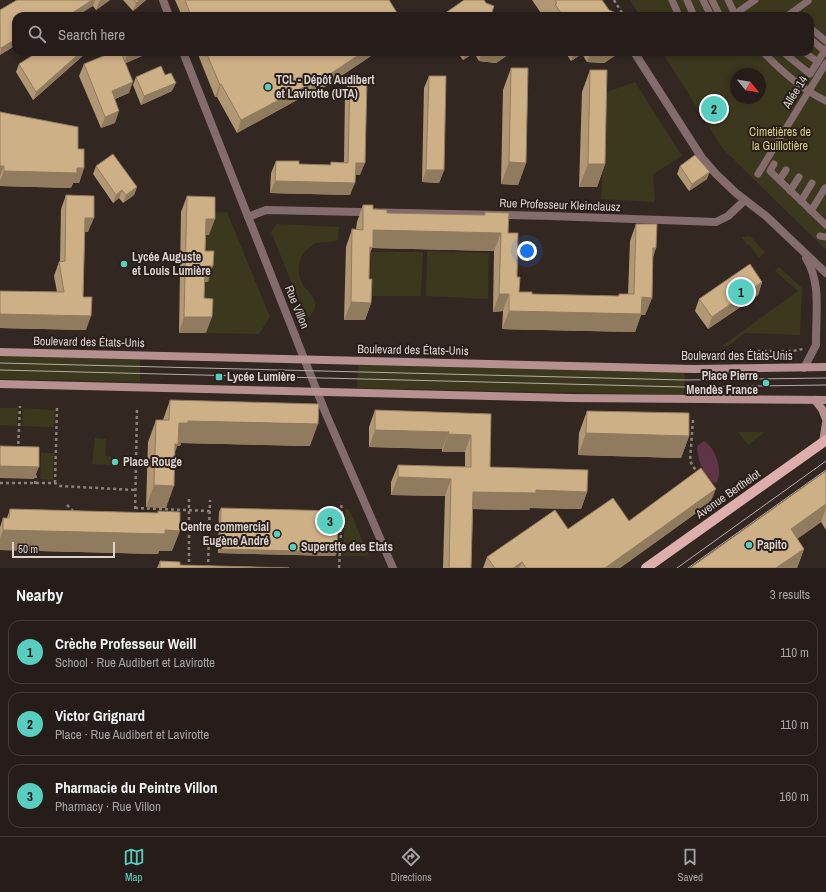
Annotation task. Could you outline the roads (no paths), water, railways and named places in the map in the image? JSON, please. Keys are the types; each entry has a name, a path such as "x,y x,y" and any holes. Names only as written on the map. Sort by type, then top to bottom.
{"main road":[{"name":"Boulevard des États-Unis","path":"0,352 188,358 304,358 364,362 694,369 826,367"},
{"path":"0,384 688,400 826,400"},
{"path":"815,400 822,409 826,419"},
{"path":"825,441 826,423"},
{"name":"Avenue Berthelot","path":"646,568 825,441"}],"street":[{"path":"163,0 168,12"},
{"name":"Rue Villon","path":"185,56 304,358 393,568"},
{"path":"637,56 702,158 716,174 745,200 766,216 826,274"},
{"name":"Rue Professeur Kleinclausz","path":"248,217 266,210 550,216 716,222 728,216 745,200"},
{"path":"801,250 813,270 816,288 816,345 804,368"}],"lane":[{"path":"672,0 678,12"},
{"path":"687,0 692,12"},
{"path":"703,0 708,12"},
{"path":"712,0 718,12"},
{"path":"728,0 734,12"},
{"path":"738,12 746,2 755,0"},
{"path":"798,12 808,1"},
{"path":"814,31 826,41"},
{"path":"788,56 810,74 825,50 814,43"},
{"path":"766,56 775,66 808,92 826,101"},
{"path":"810,56 818,62"},
{"name":"Allée 14","path":"758,174 826,63"},
{"path":"774,164 770,171 824,223"},
{"path":"780,179 786,170"},
{"path":"790,191 799,177"},
{"path":"801,201 812,183"},
{"path":"811,211 825,188"},
{"path":"824,223 826,214"}],"tram line":[{"path":"0,363 685,380 826,378"},
{"path":"0,370 685,387 826,385"},
{"path":"677,568 826,461"},
{"path":"688,568 826,470"}],"place":[{"name":"TCL - Dépôt Audibert et Lavirotte (UTA)","path":"268,87"},
{"name":"Victor Grignard","path":"714,109"},
{"name":"Lycée Auguste et Louis Lumière","path":"124,264"},
{"name":"Crèche Professeur Weill","path":"741,292"},
{"name":"Lycée Lumière","path":"219,377"},
{"name":"Place Pierre Mendès France","path":"766,383"},
{"name":"Place Rouge","path":"115,462"},
{"name":"Pharmacie du Peintre Villon","path":"330,521"},
{"name":"Centre commercial Eugène André","path":"277,534"},
{"name":"Papito","path":"749,545"},
{"name":"Superette des Etats","path":"293,547"}],"park label":[{"name":"Cimetières de la Guillotière","path":"780,139"}]}
